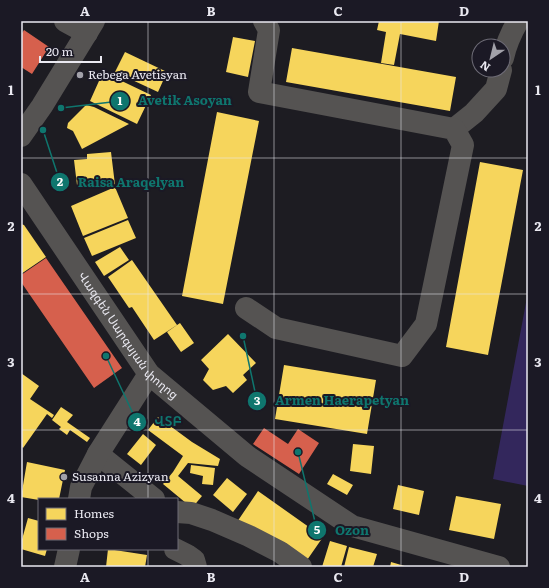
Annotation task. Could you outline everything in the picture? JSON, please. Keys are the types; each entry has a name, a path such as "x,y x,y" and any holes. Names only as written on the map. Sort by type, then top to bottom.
{"street":[{"path":"21,136 42,106 90,27 65,21"},
{"path":"264,21 269,30 259,92 454,129 474,113 496,89 499,78"},
{"path":"509,38 518,21"},
{"path":"246,308 276,328 402,356 426,324 463,145 454,129"},
{"name":"Վազգեն Սարգսյան փողոց","path":"21,184 148,374 247,456 352,526 499,567"},
{"path":"78,498 81,487 98,454 148,374"},
{"path":"98,454 153,498"},
{"path":"178,512 191,513 249,536 280,552 301,567"},
{"path":"65,567 69,550"},
{"path":"177,550 194,560 196,567"}],"shaded area":[{"path":"528,292 528,486 493,479"}],"building: Homes":[{"path":"379,21 439,21 436,41 400,34 394,65 381,63 386,32 377,30"},
{"path":"233,37 255,41 248,77 226,72"},
{"path":"292,48 456,77 450,111 286,82"},
{"path":"125,52 167,72 158,92 115,72"},
{"path":"103,72 151,95 137,124 90,101"},
{"path":"86,105 94,107 129,124 82,149 73,131 67,128 68,123"},
{"path":"217,112 259,121 223,304 182,296"},
{"path":"111,152 115,185 91,187 90,184 77,185 74,160 87,159 87,154"},
{"path":"480,162 523,170 488,355 446,347"},
{"path":"115,187 128,218 83,236 71,206"},
{"path":"128,220 136,238 92,256 84,238"},
{"path":"21,224 24,225 46,257 21,274"},
{"path":"120,247 129,260 104,276 95,262"},
{"path":"132,260 177,325 154,340 132,307 129,308 108,277"},
{"path":"180,323 194,343 181,352 167,332"},
{"path":"228,334 256,363 243,375 247,380 233,393 226,386 213,390 203,380 209,369 201,360"},
{"path":"284,365 376,380 367,434 275,419"},
{"path":"21,373 39,386 30,399 54,415 52,418 47,414 23,448 21,446"},
{"path":"61,407 73,415 67,422 90,438 87,442 70,430 67,435 59,429 61,427 52,420"},
{"path":"158,417 192,442 220,459 218,466 188,463 178,476 202,496 192,508 163,484 183,456 148,430"},
{"path":"143,434 156,445 141,465 127,454"},
{"path":"353,444 374,446 371,474 350,471"},
{"path":"27,462 65,470 59,498 38,498 38,500 21,497"},
{"path":"191,465 215,468 213,485 202,484 203,476 190,473"},
{"path":"333,474 353,485 347,495 327,484"},
{"path":"227,478 247,494 233,512 213,495"},
{"path":"398,485 424,491 419,515 393,509"},
{"path":"258,491 323,537 305,563 237,522"},
{"path":"456,496 501,504 494,539 449,530"},
{"path":"28,518 38,521 38,550 47,550 45,556 21,549 21,543"},
{"path":"330,541 347,546 341,567 322,567"},
{"path":"349,547 377,554 373,567 344,567"},
{"path":"108,550 147,555 145,567 106,567"},
{"path":"391,562 408,567 390,567"}],"building: Shops":[{"path":"24,30 49,47 32,74 21,67 21,35"},
{"path":"46,258 122,368 94,388 21,282 21,275"},
{"path":"264,428 288,444 298,429 319,443 299,474 253,444"}],"place":[{"name":"Rebega Avetisyan","path":"80,75"},
{"name":"Avetik Asoyan","path":"61,108"},
{"name":"Raisa Araqelyan","path":"43,130"},
{"name":"Armen Haerapetyan","path":"243,336"},
{"name":"ՎՏԲ","path":"106,356"},
{"name":"Ozon","path":"298,452"},
{"name":"Susanna Azizyan","path":"64,477"}]}
